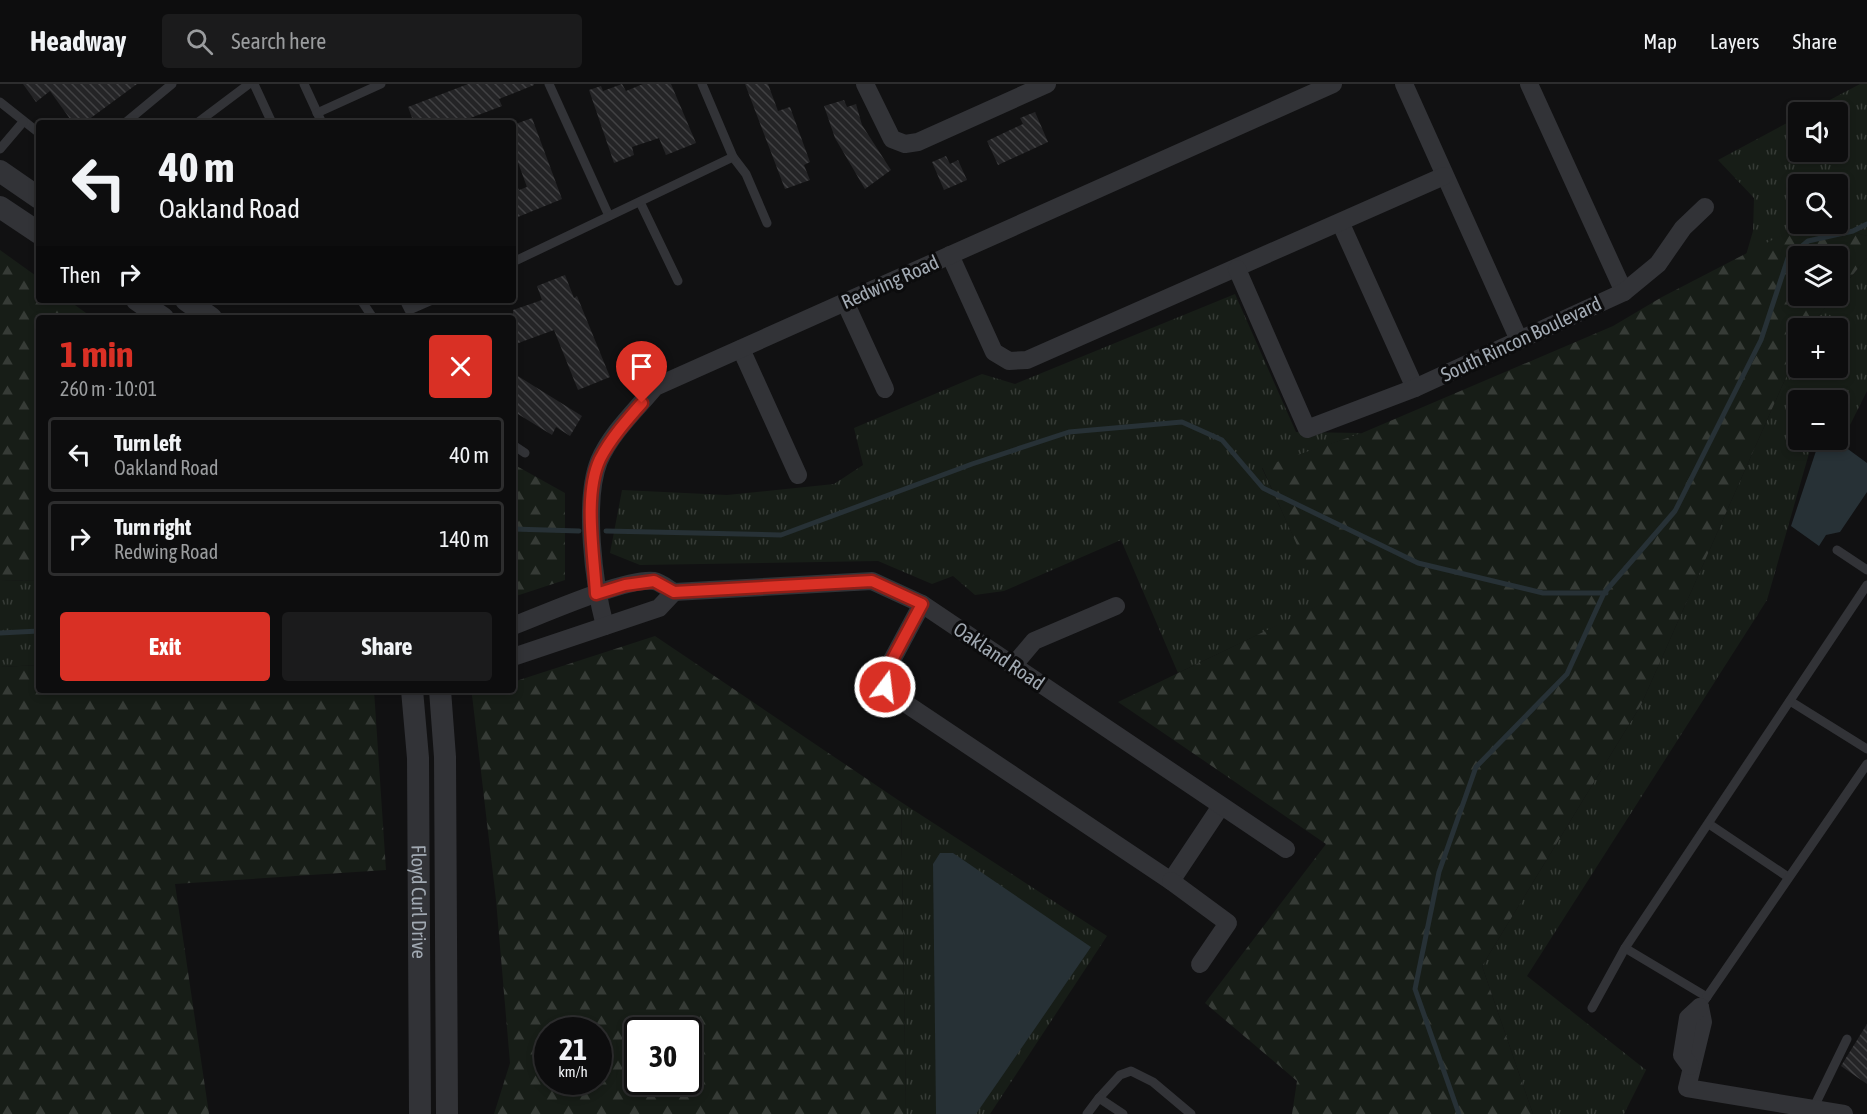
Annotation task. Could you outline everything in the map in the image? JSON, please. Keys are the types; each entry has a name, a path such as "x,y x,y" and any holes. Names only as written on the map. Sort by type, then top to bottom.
{"street":[{"path":"865,84 892,139 905,144 918,142 1007,92 1047,84"},
{"name":"Redwing Road","path":"605,626 596,594 591,491 599,460 616,434 655,387 1333,84"},
{"path":"1404,84 1519,340"},
{"path":"1529,84 1624,292"},
{"path":"0,171 36,196"},
{"path":"950,255 994,352 1009,361 1027,360 1341,224 1444,176"},
{"path":"0,207 36,231"},
{"name":"South Rincon Boulevard","path":"1237,269 1307,429 1415,388 1624,292 1658,264 1683,228 1704,207"},
{"path":"1341,224 1415,388"},
{"path":"844,302 885,389"},
{"path":"142,303 160,315"},
{"path":"190,303 207,315"},
{"path":"741,348 798,475"},
{"name":"Oakland Road","path":"516,625 596,594 625,585 654,581 674,592 872,581 922,604 1286,849"},
{"path":"516,656 659,609 674,592"},
{"path":"922,604 884,675 885,687 893,695 1171,881 1228,923 1200,964"},
{"path":"1013,666 1034,641 1116,606"},
{"name":"Floyd Curl Drive","path":"412,693 418,758 420,1114"},
{"name":"Floyd Curl Drive","path":"440,693 445,757 447,1114"},
{"path":"1171,881 1221,806"},
{"path":"1703,1002 1688,1018 1682,1055 1690,1066 1687,1088 1792,1110 1813,1109 1844,1114"}],"lane":[{"path":"129,120 172,84"},
{"path":"201,120 249,84"},
{"path":"254,84 271,120"},
{"path":"304,84 320,120"},
{"path":"317,113 381,84"},
{"path":"549,84 609,216"},
{"path":"702,84 734,158 746,174 767,223"},
{"path":"0,102 36,131"},
{"path":"0,149 23,122"},
{"path":"516,261 734,158"},
{"path":"640,202 678,281"},
{"path":"407,314 427,303"},
{"path":"516,447 525,453"},
{"path":"1837,550 1867,570"},
{"path":"1592,1008 1625,948 1867,585"},
{"path":"1790,701 1867,749"},
{"path":"1625,948 1703,1002 1867,764"},
{"path":"1709,824 1788,877"},
{"path":"1813,1109 1847,1039"},
{"path":"1088,1114 1120,1075 1131,1071 1153,1082 1191,1114"},
{"path":"1099,1098 1123,1114"}],"green space":[{"path":"1860,84 1867,84 1867,236 1848,231 1848,174 1788,174 1788,232 1746,255 1753,231 1754,198 1718,160 1788,122 1788,162 1848,162 1848,102 1826,102"},
{"path":"1848,231 1867,236 1867,258 1848,280 1848,246 1788,246 1788,306 1827,306 1816,318 1788,318 1788,373 1641,705 1482,966 1533,1114 1292,1114 1297,1081 1205,1003 1326,844 1118,702 1323,603 1262,467 1362,433 1613,326 1662,297 1788,232 1788,234 1848,234"},
{"path":"0,250 36,276 36,303 72,303 89,315 36,315 36,580 0,581"},
{"path":"1867,258 1867,391 1848,429 1848,390 1788,390 1788,450 1810,450 1767,600 1527,976 1646,1070 1624,1114 1533,1114 1482,966 1641,705 1788,373 1788,378 1848,378 1848,318 1816,318 1827,306 1848,306 1848,281"},
{"path":"1235,294 1296,432 1362,433 1262,468 1324,603 1178,673 1121,540 1004,591 975,595 953,576 932,584 878,561 640,565 610,553 622,490 727,495 834,484 863,465 854,428 982,374 1015,384"},
{"path":"516,466 565,493 565,580 516,596"},
{"path":"36,580 36,665 0,667 0,581"},
{"path":"655,636 901,802 906,1114 494,1114 510,1063 496,900 472,695 516,693 516,681"},
{"path":"36,665 36,693 374,693 386,870 175,884 209,1114 0,1114 0,667"},
{"path":"901,802 1107,936 990,1114 906,1114"}],"shaded area":[{"path":"1848,449 1867,463 1867,492 1840,532 1826,535 1819,546 1791,526 1816,450"},
{"path":"940,853 953,853 1091,947 976,1114 936,1114 933,864"}],"building":[{"path":"23,84 137,84 88,120 71,120 50,91 36,102"},
{"path":"468,84 534,84 499,99 502,106 465,120 413,120 408,107"},
{"path":"622,84 626,91 643,84 671,84 696,143 666,155 659,138 632,147 634,155 614,163 589,90 601,86 603,91"},
{"path":"745,84 768,84 778,111 790,107 810,162 804,165 810,180 785,189"},
{"path":"844,100 847,107 856,104 862,125 891,170 865,189 835,138 824,106"},
{"path":"1035,112 1048,142 998,165 987,141 1023,124 1020,118"},
{"path":"532,118 562,199 516,218 516,184 519,190 527,187 516,157 516,124"},
{"path":"946,156 950,164 958,160 967,180 944,190 932,162"},
{"path":"565,275 574,298 577,296 610,377 578,390 554,330 516,344 516,315 513,315 513,310 542,300 537,286"},
{"path":"516,375 582,416 570,436 556,427 552,435 516,413"},
{"path":"1867,1024 1867,1084 1841,1066"}],"waterway":[{"path":"1459,1114 1415,989 1439,872 1476,767 1567,674 1604,593 1675,511 1761,340 1788,258 1808,241 1853,231 1867,224"},
{"path":"606,531 781,535 972,464 1069,432 1182,422 1222,440 1263,488 1418,563 1543,593 1606,593"},
{"path":"516,529 579,531"},
{"path":"0,633 36,631"}],"route":[{"path":"642,403 616,434 599,460 591,491 596,594 625,585 654,581 674,592 872,581 922,604 884,675 885,687"}]}
